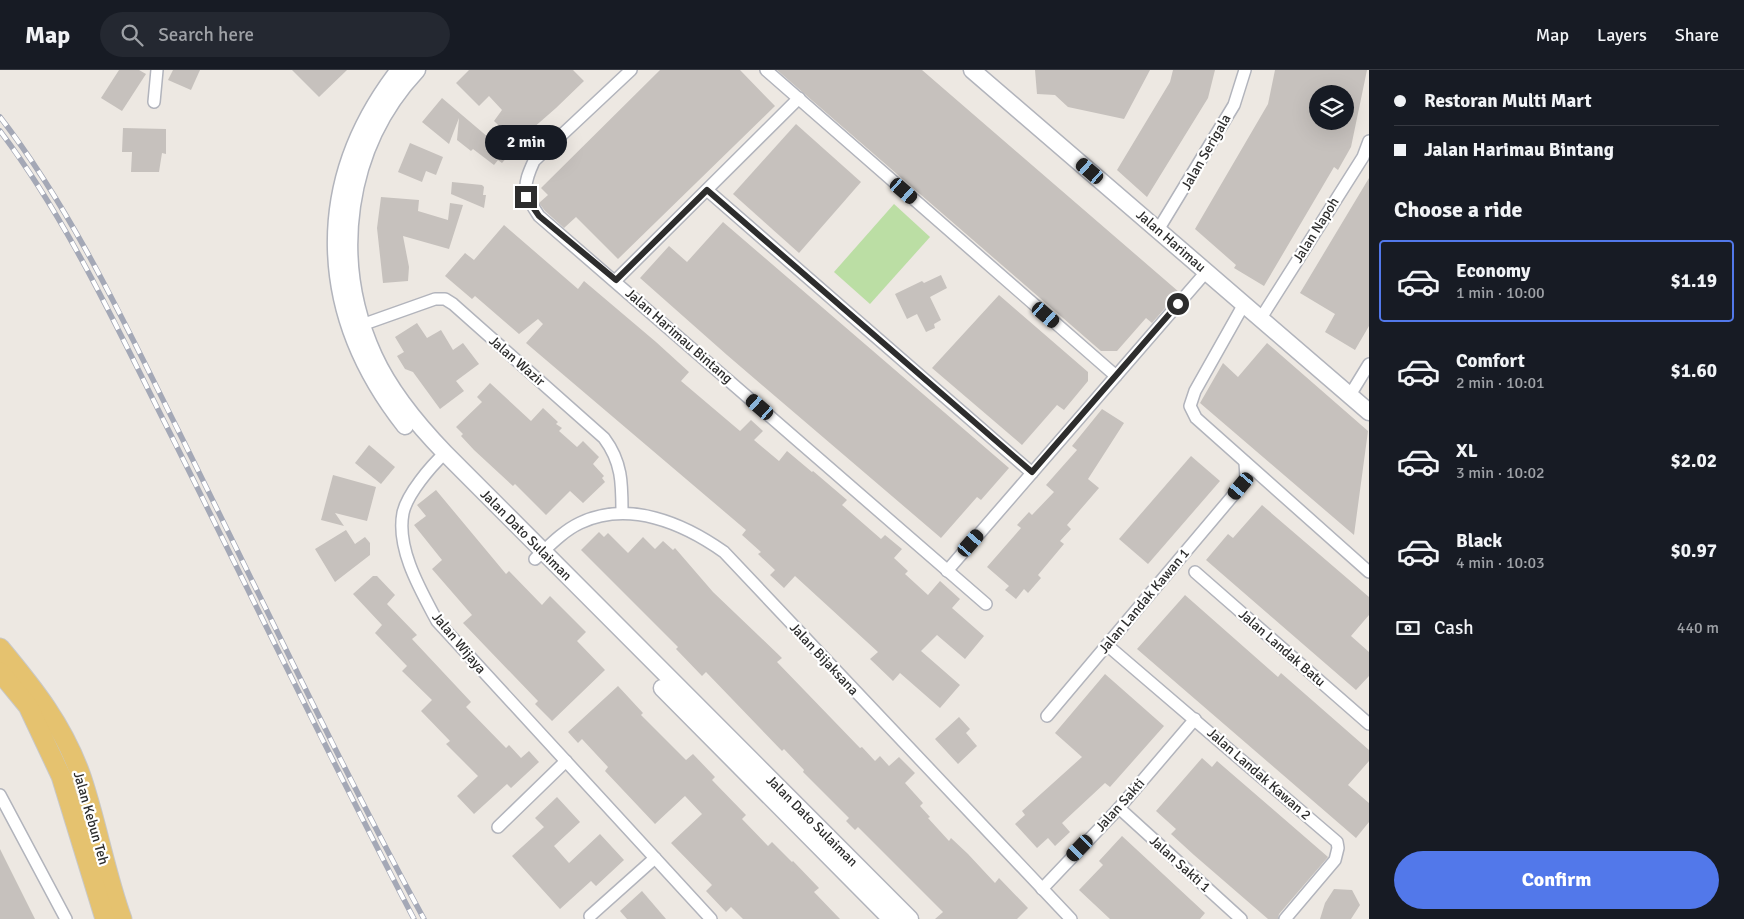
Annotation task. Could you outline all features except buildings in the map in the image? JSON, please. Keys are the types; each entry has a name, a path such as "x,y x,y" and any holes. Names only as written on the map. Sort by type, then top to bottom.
{"main road":[{"name":"Jalan Kebun Teh","path":"0,648 45,703 65,740 81,776 109,882 122,919"},
{"name":"Jalan Kebun Teh","path":"0,672 28,706 61,776 105,919"}],"street":[{"path":"154,102 157,70"},
{"name":"Jalan Dato Sulaiman","path":"399,70 372,108 356,140 341,192 336,249 340,289 356,327 374,355 392,389 441,457 891,919"},
{"name":"Jalan Dato Sulaiman","path":"356,327 351,260 351,215 355,184 364,153 388,106 417,70"},
{"name":"Jalan Harimau Bintang","path":"631,70 534,161 527,177 526,197 539,216 616,280 986,604"},
{"path":"766,70 1116,376"},
{"name":"Jalan Harimau","path":"972,70 1369,412"},
{"name":"Jalan Serigala","path":"1158,230 1176,205 1234,105 1245,70"},
{"path":"616,280 798,98"},
{"name":"Jalan Napoh","path":"1260,318 1363,157 1369,141"},
{"path":"707,190 1032,472"},
{"path":"947,571 1206,272"},
{"name":"Jalan Wazir","path":"356,327 434,299 445,299 453,304 604,438 621,469 622,512"},
{"path":"1244,304 1194,391 1190,406 1196,418 1369,572"},
{"path":"1350,395 1369,364"},
{"name":"Jalan Wijaya","path":"441,457 418,484 404,512 404,538 419,588 437,621 711,919"},
{"path":"1241,486 1246,478 1245,462"},
{"path":"1241,486 1266,481"},
{"name":"Jalan Landak Kawan 1","path":"1047,716 1241,486"},
{"name":"Jalan Bijaksana","path":"539,556 565,532 580,523 622,512 672,523 724,552 1072,919"},
{"name":"Jalan Dato Sulaiman","path":"539,556 910,919"},
{"name":"Jalan Landak Batu","path":"1195,572 1369,724"},
{"name":"Jalan Landak Kawan 2","path":"1107,645 1337,842 1338,848 1335,860 1285,919"},
{"name":"Jalan Sakti","path":"1042,888 1119,808 1195,719"},
{"path":"498,827 566,761"},
{"path":"0,795 66,919"},
{"name":"Jalan Sakti 1","path":"1119,808 1241,919"},
{"path":"590,916 655,858"}],"green space":[{"path":"894,204 930,237 870,304 834,272"}],"railway":[{"path":"0,117 51,191 96,269 329,737 424,919"},
{"path":"0,131 50,204 93,281 414,919"}],"route":[{"path":"526,197 539,216 616,280 707,190 1032,472 1178,304"}]}
